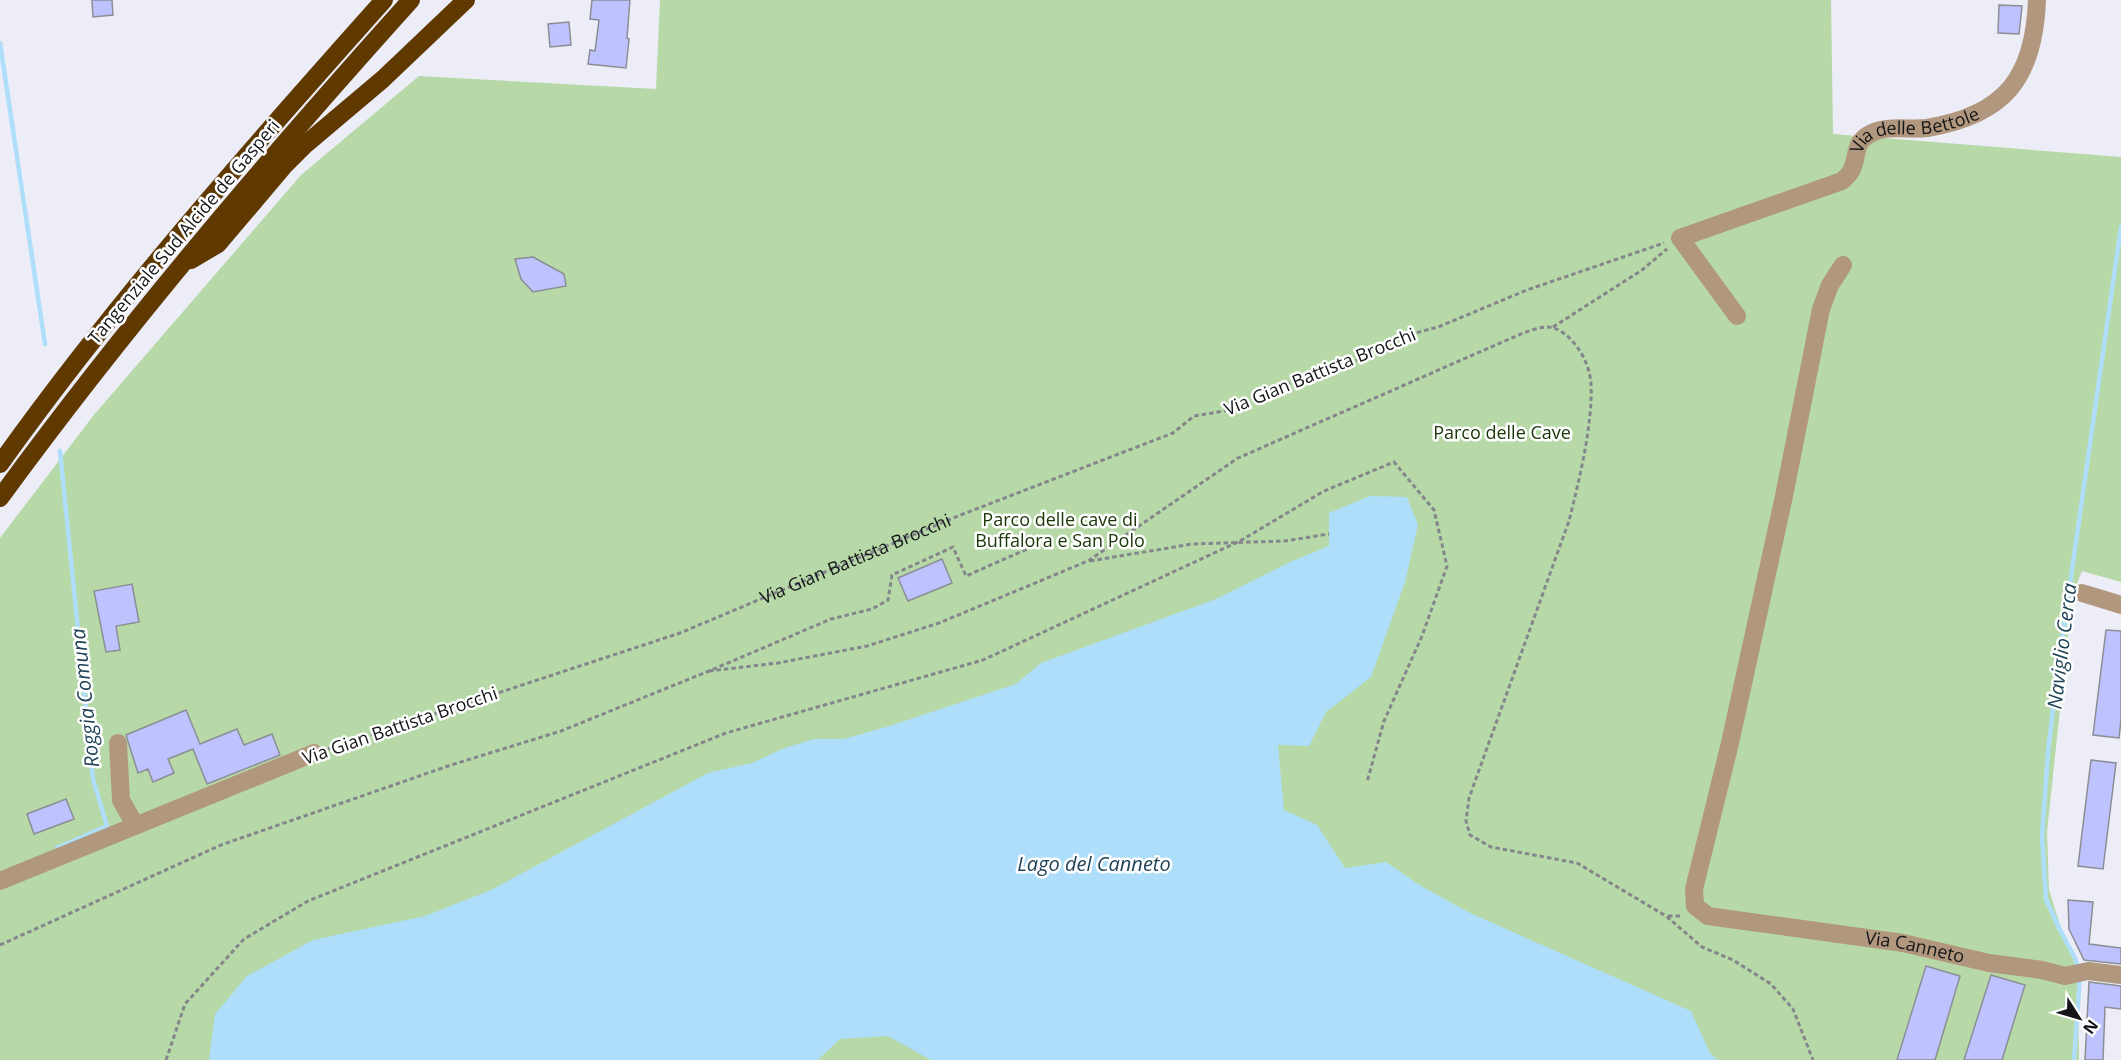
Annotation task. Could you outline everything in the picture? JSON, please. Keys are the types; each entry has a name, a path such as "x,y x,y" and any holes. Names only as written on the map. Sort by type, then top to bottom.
{"highway":[{"name":"Tangenziale Sud Alcide de Gasperi","path":"0,464 43,404 154,266 384,0"},
{"name":"Tangenziale Sud Alcide de Gasperi","path":"0,498 59,418 179,267 334,85 411,0"},
{"path":"179,267 218,244 284,166 306,144 383,79 466,0"}],"street":[{"name":"Via delle Bettole","path":"1680,238 1842,181 1851,171 1858,144 1872,133 1890,129 1924,128 1954,122 1980,113 2004,95 2022,74 2032,46 2037,0"},
{"path":"1680,238 1737,316"},
{"name":"Via Canneto","path":"1843,265 1830,285 1821,309 1780,517 1730,743 1694,889 1695,906 1708,916 1903,943 1989,963 2042,970 2065,976 2088,971 2121,975"},
{"path":"2082,593 2121,605"},
{"path":"118,743 121,800 135,825"},
{"name":"Via Gian Battista Brocchi","path":"0,881 314,753"}],"path":[{"path":"709,671 778,663 867,646 939,623 1088,561 1238,458 1523,333 1537,328 1553,327 1642,270 1680,238"},
{"name":"Via Gian Battista Brocchi","path":"314,753 680,633 958,516 1173,433 1194,416 1224,411 1336,363 1352,363 1374,349 1404,336 1438,327 1577,271 1680,238"},
{"path":"1553,327 1577,346 1591,381 1590,410 1578,484 1569,521 1469,798 1466,821 1470,835 1491,847 1577,863 1666,916 1702,947 1733,960 1772,984 1793,1009 1814,1060"},
{"path":"166,1060 185,1004 244,939 308,901 726,733 983,660 1239,541 1324,491 1394,462 1434,510 1447,566 1422,636 1383,721 1367,782"},
{"path":"1088,561 1192,543 1285,542 1329,534"},
{"path":"0,945 221,845 451,765 561,731 831,619 872,609 888,600 892,575 953,547 966,576 1043,542"}],"green space":[{"name":"Parco delle cave di Buffalora e San Polo","path":"660,0 1831,0 1833,134 2121,157 2121,582 2082,571 2072,596 2047,832 2049,890 2062,931 2073,954 2078,979 2079,1060 0,1060 0,538 93,416 301,175 419,76 656,89"}],"water":[{"name":"Lago del Canneto","path":"1370,496 1407,497 1418,525 1405,582 1371,677 1326,712 1309,746 1278,745 1284,810 1317,825 1345,868 1386,862 1421,886 1470,913 1691,1011 1710,1053 1718,1060 931,1060 888,1036 840,1039 818,1060 209,1060 215,1014 247,976 313,940 425,916 491,890 708,773 752,763 782,749 814,739 844,739 886,727 1016,684 1041,663 1216,599 1290,562 1329,546 1329,513"}],"building":[{"path":"92,0 112,0 113,15 93,17"},
{"path":"592,0 630,0 626,68 588,64 590,50 595,51 599,20 590,19"},
{"path":"1999,5 2022,6 2019,34 1998,33"},
{"path":"569,22 571,45 550,47 548,24"},
{"path":"533,257 564,274 566,286 533,292 521,279 515,259"},
{"path":"942,559 952,583 908,601 898,578"},
{"path":"132,584 139,622 116,626 120,650 106,652 94,591"},
{"path":"2106,630 2121,631 2119,738 2093,735"},
{"path":"186,710 200,744 237,729 244,745 272,734 280,755 207,784 193,749 168,759 174,773 153,782 148,769 138,773 126,735"},
{"path":"2091,760 2116,763 2103,869 2078,866"},
{"path":"66,799 74,819 34,834 27,814"},
{"path":"2068,900 2093,902 2089,944 2121,948 2121,964 2084,960 2069,929"},
{"path":"1926,966 1960,976 1935,1060 1897,1060"},
{"path":"1991,975 2025,985 2002,1060 1964,1060"},
{"path":"2089,982 2121,986 2121,1009 2105,1007 2103,1060 2085,1060"}],"waterway":[{"name":"Roggia Comuna","path":"0,43 45,344"},
{"name":"Naviglio Cerca","path":"2078,968 2046,899 2042,836 2048,752 2057,675 2121,227"},
{"name":"Roggia Comuna","path":"57,848 107,826 93,779 60,451"},
{"name":"Naviglio Cerca","path":"2074,1060 2080,976"}],"park label":[{"name":"Parco delle Cave","path":"1502,433"}]}
